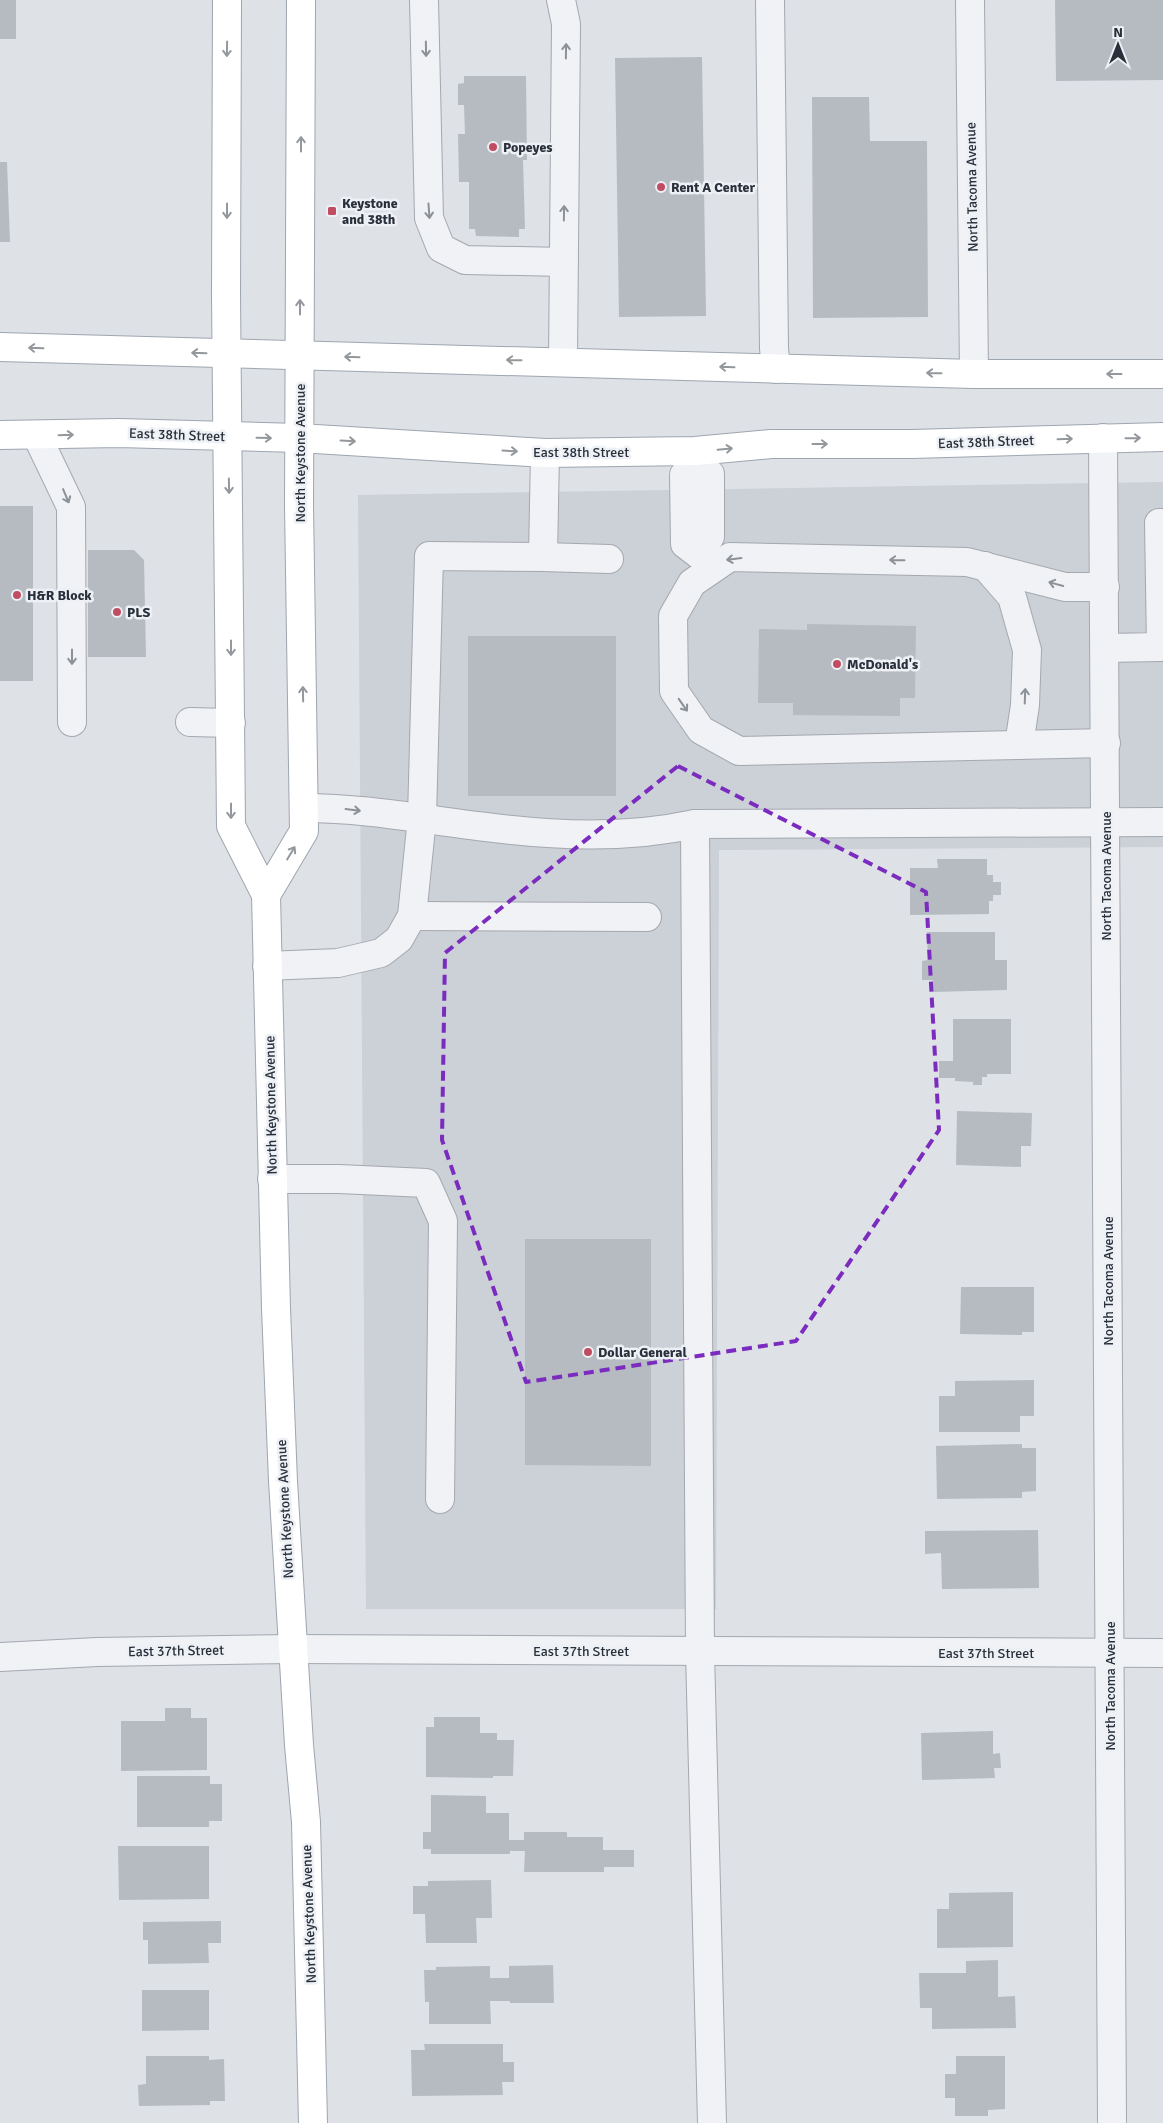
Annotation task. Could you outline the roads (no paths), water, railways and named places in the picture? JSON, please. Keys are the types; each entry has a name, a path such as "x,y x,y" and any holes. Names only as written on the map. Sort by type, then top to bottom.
{"main road":[{"name":"North Keystone Avenue","path":"227,0 231,826 266,895 272,1179 283,1481 306,1822 313,2123"},
{"name":"North Keystone Avenue","path":"266,895 304,831 299,438 301,0"},
{"path":"0,346 974,374 1163,374"},
{"name":"East 38th Street","path":"0,435 37,436 119,433 299,438 545,453 696,459 771,444 912,444 1163,437"}],"street":[{"path":"424,0 429,218 440,248 465,260 564,262"},
{"path":"561,0 566,24 563,361"},
{"path":"770,0 774,348 776,369"},
{"name":"North Tacoma Avenue","path":"970,0 974,374"},
{"path":"37,436 71,507 72,722"},
{"name":"North Tacoma Avenue","path":"1103,438 1112,2123"},
{"path":"544,557 545,453"},
{"path":"696,459 684,474 685,544 699,564"},
{"path":"1105,648 1161,647 1159,524 1163,523"},
{"path":"268,966 338,963 381,953 399,939 412,916 422,818 429,556 609,558"},
{"path":"699,564 730,557 967,562 1065,587 1105,587"},
{"path":"699,564 692,583 673,616 674,692 701,730 739,751 1106,744"},
{"path":"985,566 1012,597 1027,650 1025,705 1019,745"},
{"path":"190,722 231,723"},
{"path":"304,808 337,808 487,828 590,836 638,834 695,824 1163,822"},
{"path":"695,824 700,1652 712,2123"},
{"path":"412,916 647,917"},
{"path":"272,1179 340,1178 426,1183 443,1220 440,1500"},
{"name":"East 37th Street","path":"0,1657 97,1652 293,1649 1163,1653"}],"place":[{"name":"Popeyes","path":"493,147"},
{"name":"Rent A Center","path":"661,187"},
{"name":"Keystone and 38th","path":"332,211"},
{"name":"H&R Block","path":"17,595"},
{"name":"PLS","path":"117,612"},
{"name":"McDonald's","path":"837,664"},
{"name":"Dollar General","path":"588,1352"}]}
